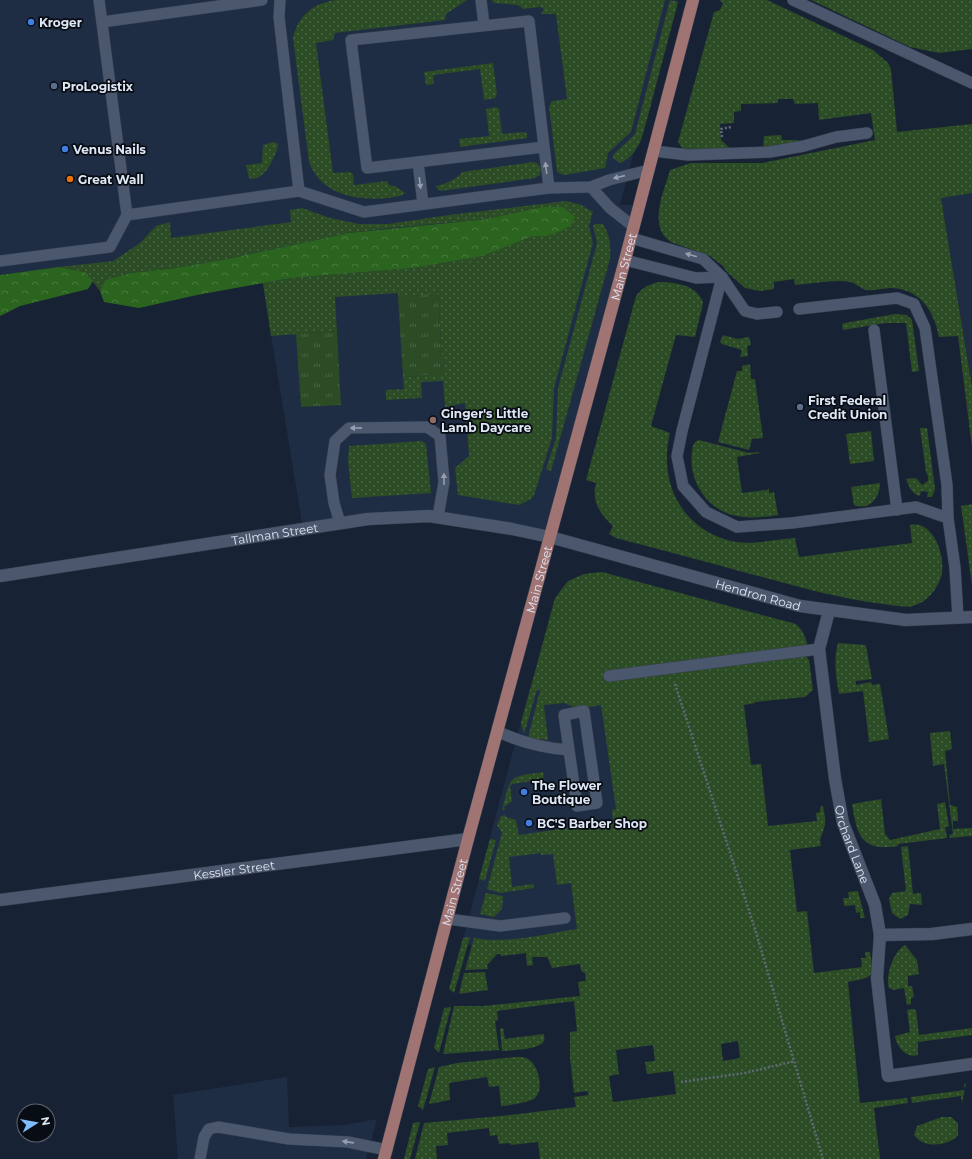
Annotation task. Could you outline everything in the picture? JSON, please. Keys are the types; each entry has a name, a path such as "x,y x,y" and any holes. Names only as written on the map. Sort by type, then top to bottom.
{"main road":[{"name":"Main Street","path":"385,1154 468,839 625,260 693,0"}],"street":[{"name":"Tallman Street","path":"0,576 368,519 429,516 512,529 550,537"},
{"name":"Hendron Road","path":"550,537 800,606 906,620 972,617"},
{"name":"Orchard Lane","path":"829,611 819,649 840,806 849,839 875,905 880,935 877,978 888,1076 972,1064"},
{"name":"Kessler Street","path":"0,900 468,839"},
{"path":"880,935 932,934 972,929"}],"lane":[{"path":"0,260 110,247 127,215 99,0"},
{"path":"102,22 262,0"},
{"path":"280,0 279,17 299,191"},
{"path":"481,0 484,25"},
{"path":"793,0 972,83"},
{"path":"544,147 367,168 351,40 529,21 549,188"},
{"path":"654,151 688,155 770,152 804,146 836,137 867,133"},
{"path":"418,162 423,204"},
{"path":"127,215 299,191 364,212 549,188 591,187 609,180 649,170"},
{"path":"591,187 632,233 703,259 722,277 745,311 758,314 777,312"},
{"path":"625,260 696,278 722,277"},
{"path":"722,277 682,431 678,456 683,486 706,512 737,527 792,523 916,507 948,518"},
{"path":"799,309 897,298 914,304 925,328 947,485 948,518 955,568 958,618"},
{"path":"874,330 897,510"},
{"path":"340,523 334,503 330,475 335,441 349,428 427,427 440,436 444,482 438,518"},
{"path":"608,676 819,649"},
{"path":"584,711 597,803 577,806 569,750 564,714 584,711"},
{"path":"498,732 524,743 569,750"},
{"path":"448,919 500,926 564,918"},
{"path":"200,1159 204,1137 209,1129 218,1127 289,1139 348,1142 385,1154"}],"path":[{"path":"669,667 754,929 795,1061 823,1159"},
{"path":"681,1082 746,1073 795,1061"}],"shaded area":[{"path":"0,0 678,0 647,120 640,144 634,152 620,205 640,205 550,537 429,516 303,529 256,244 0,275"},
{"path":"972,193 972,387 941,197"},
{"path":"605,680 634,930 486,950 462,943 529,691"},
{"path":"287,1077 289,1127 344,1125 377,1119 366,1159 178,1159 173,1095"}],"green space":[{"path":"336,0 467,0 446,14 445,20 335,33 333,40 316,43 333,173 350,172 353,174 354,185 387,181 389,185 397,187 405,193 399,196 376,199 353,197 341,194 322,182 309,162 293,38 299,23 308,12 321,4"},
{"path":"492,0 665,0 631,132 608,153 605,168 564,175 557,172 549,106 552,101 567,99 556,14 541,14 544,9 540,7 523,9 518,5 494,3"},
{"path":"670,0 678,2 643,134 634,152 620,163 613,158 613,155 635,134"},
{"path":"719,0 767,0 873,50 888,63 891,69 897,132 972,124 972,193 941,198 972,387 972,447 958,336 939,337 930,311 911,293 892,288 865,290 851,282 844,281 795,285 794,279 774,282 774,289 760,291 745,288 727,272 723,266 710,256 671,242 664,235 660,227 659,208 670,170 691,163 762,163 875,140 871,113 819,120 818,103 795,104 793,99 778,99 778,103 741,104 741,111 734,112 734,123 720,124 721,140 731,149 689,151 683,149 678,142 714,12 720,10 723,3"},
{"path":"811,0 972,0 972,49 939,53 910,47"},
{"path":"493,63 497,94 495,98 484,100 480,69 433,75 434,84 426,85 424,72"},
{"path":"496,107 499,109 502,134 525,132 527,134 527,138 460,147 459,139 489,136 486,109"},
{"path":"781,135 782,140 798,141 763,149 764,136"},
{"path":"273,142 277,143 278,146 268,168 259,177 254,179 249,178 246,165 262,163 263,145"},
{"path":"533,162 537,163 541,168 540,175 535,178 440,191 435,186 450,181 462,172"},
{"path":"566,201 581,205 593,212 589,226 593,243 554,388 552,438 534,495 531,499 519,505 458,495 455,468 469,456 465,403 445,407 443,381 421,382 422,398 386,400 386,390 404,389 403,377 443,374 438,294 398,297 398,293 335,297 337,331 271,336 263,283 291,278 413,268 483,256 533,236 547,236 488,219 349,233 227,259 175,268 130,273 105,280 100,291 85,272 59,267 113,261 140,243 156,226 170,222 171,238 291,222 290,210 302,208 330,218 359,224 388,224"},
{"path":"543,207 563,207 575,217 571,225 561,231 547,236 533,236 483,256 413,268 291,278 197,295 139,308 104,302 100,291 105,280 130,273 175,268 227,259 349,233 488,219"},
{"path":"595,224 603,224 609,236 610,259 551,471 546,469 556,438 558,388 597,243 593,226"},
{"path":"59,267 85,272 93,281 88,289 20,306 0,316 0,275"},
{"path":"659,282 679,284 691,288 700,297 703,303 695,337 676,335 651,426 670,433 667,451 667,468 671,485 677,500 687,514 699,526 714,535 731,541 755,543 795,538 799,557 912,543 910,525 918,525 931,533 936,540 942,557 941,578 935,589 928,597 918,604 906,607 834,596 616,538 609,534 613,526 604,517 598,507 595,496 596,483 586,480 636,296 646,287"},
{"path":"438,293 443,374 403,377 398,297"},
{"path":"895,314 907,315 912,320 919,371 912,372 906,323 885,323 843,330 842,324 845,323"},
{"path":"337,331 341,405 301,407 296,334"},
{"path":"723,335 738,339 749,337 751,345 747,346 748,356 740,357 742,350 722,344 720,342"},
{"path":"750,364 751,379 755,379 763,438 752,439 749,450 718,442 737,371 742,371 742,366"},
{"path":"920,428 927,428 935,489 932,497 927,497 928,492 921,491 920,496 915,494 906,479 916,478 922,485 928,481"},
{"path":"871,431 874,461 850,464 846,434"},
{"path":"699,440 749,453 759,452 760,453 737,457 742,493 767,490 769,488 769,493 774,492 778,515 741,517 720,510 713,505 697,485 692,469 693,446 694,443"},
{"path":"422,441 426,444 431,493 352,498 348,461 349,446"},
{"path":"880,483 880,488 873,502 865,506 854,505 851,487"},
{"path":"972,504 972,585 961,506"},
{"path":"602,572 796,624 804,634 808,646 809,656 806,656 809,660 813,690 805,697 755,702 744,705 751,765 761,764 768,826 817,821 816,813 820,812 820,807 823,806 825,823 820,843 821,846 790,850 797,912 807,911 814,973 862,967 861,958 866,958 865,952 870,952 872,967 870,975 863,979 848,982 860,1103 907,1098 908,1103 874,1108 880,1159 540,1159 538,1142 511,1145 510,1143 499,1144 497,1135 490,1136 489,1128 447,1133 448,1145 436,1146 437,1159 415,1159 424,1123 576,1107 574,1097 589,1095 587,1091 574,1093 570,1058 570,1032 577,1031 574,1001 497,1011 498,1020 495,1021 499,1050 443,1054 454,1006 483,1006 580,996 578,982 586,981 585,973 581,971 580,964 552,968 547,957 532,957 533,965 527,966 526,953 501,956 500,954 497,954 487,965 488,969 465,970 474,938 487,940 513,939 577,929 571,883 557,885 553,854 541,855 541,853 509,857 512,887 533,884 534,888 500,893 487,889 502,833 497,825 501,816 506,815 506,817 516,820 519,835 613,823 612,810 616,809 601,705 579,709 564,703 544,705 548,740 528,738 540,690 537,690 524,734 521,723 555,598 568,581 584,574","holes":["738,1041 740,1058 723,1061 721,1044","653,1045 655,1061 645,1062 647,1074 673,1071 676,1094 613,1102 609,1076 619,1074 616,1050"]},
{"path":"838,643 866,646 872,679 856,681 856,685 871,682 872,685 880,684 889,739 869,742 863,691 839,694 835,662"},
{"path":"950,731 952,749 945,751 950,805 957,807 958,821 953,821 953,829 972,828 972,836 950,838 949,835 953,834 944,764 933,766 930,733"},
{"path":"543,772 544,779 512,784 510,786 512,801 504,807 505,810 502,810 509,784 512,780 523,775"},
{"path":"881,799 885,834 890,840 940,829 937,804 945,802 949,826 945,827 947,838 898,844 898,846 886,847 869,844 863,839 859,832 852,804"},
{"path":"490,839 496,840 485,881 479,879"},
{"path":"908,846 913,894 921,893 922,905 910,904 908,915 900,919 892,913 889,899 892,893 906,891 901,847"},
{"path":"858,891 865,918 860,918 860,912 856,913 855,905 844,906 843,898 849,898 848,892"},
{"path":"486,893 503,896 502,909 494,917 480,914"},
{"path":"470,937 454,993 449,989 463,938"},
{"path":"905,945 917,960 919,974 908,976 908,986 912,986 914,997 911,998 911,1004 907,1005 904,988 894,990 889,988 888,983 891,964 897,952"},
{"path":"485,972 488,990 459,994 464,973"},
{"path":"451,1007 439,1053 434,1048 444,1008"},
{"path":"907,1010 916,1010 919,1035 972,1028 972,1035 918,1042 918,1055 910,1055 903,1051 897,1044 895,1036 910,1032"},
{"path":"503,1028 505,1039 544,1034 544,1040 541,1044 531,1048 502,1051 500,1029"},
{"path":"524,1057 528,1059 532,1062 538,1073 540,1086 539,1091 532,1100 501,1106 499,1086 489,1087 487,1077 449,1083 450,1100 429,1104 439,1067 457,1063"},
{"path":"435,1067 423,1110 418,1106 428,1069"},
{"path":"965,1090 962,1103 961,1096 912,1103 911,1097"},
{"path":"942,1117 951,1117 958,1123 958,1136 941,1144 929,1144 918,1139 914,1135 917,1126"},
{"path":"420,1122 410,1159 404,1159 413,1123"}],"place":[{"name":"Kroger","path":"31,22"},
{"name":"ProLogistix","path":"54,86"},
{"name":"Venus Nails","path":"65,149"},
{"name":"Great Wall","path":"70,179"},
{"name":"First Federal Credit Union","path":"800,407"},
{"name":"Ginger's Little Lamb Daycare","path":"433,420"},
{"name":"The Flower Boutique","path":"524,792"},
{"name":"BC'S Barber Shop","path":"529,823"}]}
